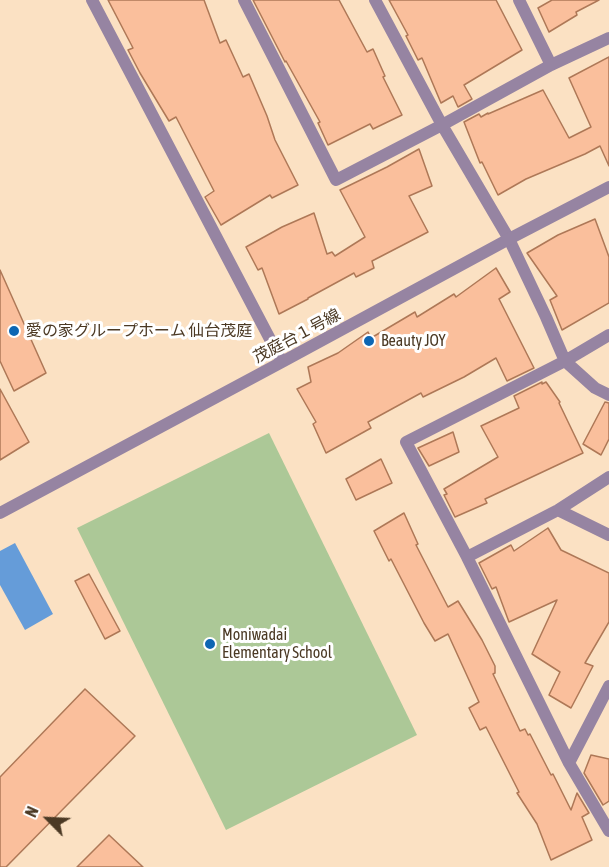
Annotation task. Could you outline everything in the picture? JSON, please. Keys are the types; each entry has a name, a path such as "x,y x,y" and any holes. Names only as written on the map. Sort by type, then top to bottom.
{"street":[{"path":"92,0 282,362"},
{"path":"244,0 336,180 551,65 609,38"},
{"path":"375,0 442,125 509,239 565,361 595,388 609,395"},
{"path":"519,0 551,65"},
{"name":"茂庭台１号線","path":"0,513 509,239 609,188"},
{"path":"609,335 565,361 406,442 467,557 569,763 609,831"},
{"path":"467,557 558,510 609,477"},
{"path":"558,510 609,535"},
{"path":"569,763 609,686"}],"green space":[{"path":"269,433 417,735 226,830 77,528"}],"water":[{"path":"15,543 53,614 25,630 0,585 0,551"}],"building":[{"path":"108,0 204,0 220,43 226,40 243,77 249,74 275,140 298,185 272,198 270,195 221,225 205,197 214,191 176,117 169,121 140,73 128,50 133,48"},
{"path":"253,0 339,0 367,52 373,49 385,76 383,77 402,115 373,129 370,124 328,145 318,123 320,122"},
{"path":"389,0 496,0 522,50 464,85 472,99 458,107 453,96 441,103 422,58 418,60 406,36 408,35"},
{"path":"552,0 599,0 576,12 577,15 549,32 538,8"},
{"path":"609,57 609,166 600,146 526,179 498,195 482,162 480,163 464,122 543,90 569,138 591,127 569,78"},
{"path":"419,149 432,186 409,196 428,232 372,261 374,268 356,277 354,273 279,314 262,268 258,270 246,247 314,213 327,254 332,252 335,256 365,237 340,190"},
{"path":"595,219 609,257 609,303 562,330 550,300 557,296 527,253 558,235"},
{"path":"496,268 510,292 499,299 534,368 507,381 496,358 464,377 423,397 421,393 368,422 371,428 326,453 313,424 316,422 297,389 311,382 308,367 338,353 368,332 371,338 415,312 417,317 454,294 456,297"},
{"name":"愛の家グループホーム 仙台茂庭","path":"0,270 46,373 14,391 0,361"},
{"path":"542,382 542,384 546,382 560,402 583,453 485,499 487,503 455,517 444,495 447,494 444,489 498,457 481,426 519,408 514,396"},
{"path":"0,389 29,442 0,460"},
{"path":"605,402 609,403 609,439 601,455 583,444"},
{"path":"453,432 459,452 429,466 418,448"},
{"path":"381,459 392,483 356,500 346,479"},
{"path":"404,513 418,544 416,545 448,607 458,601 482,640 495,666 493,674 520,731 525,729 528,735 530,734 571,810 577,793 589,813 582,817 592,840 551,860 537,824 517,793 519,792 486,727 480,730 469,708 479,702 448,634 435,641 374,531"},
{"path":"548,528 561,550 609,573 609,622 585,663 593,666 571,708 549,695 560,672 532,654 557,600 509,622 496,587 492,589 479,563 511,545 514,551"},
{"path":"89,574 120,631 105,639 75,581"},
{"path":"85,689 135,736 6,867 0,867 0,777"},
{"path":"591,755 609,759 609,801 603,805 584,773"},
{"path":"109,835 143,867 77,867"}],"place":[{"name":"愛の家グループホーム 仙台茂庭","path":"14,331"},
{"name":"Beauty JOY","path":"369,341"},
{"name":"Moniwadai Elementary School","path":"210,644"}]}
